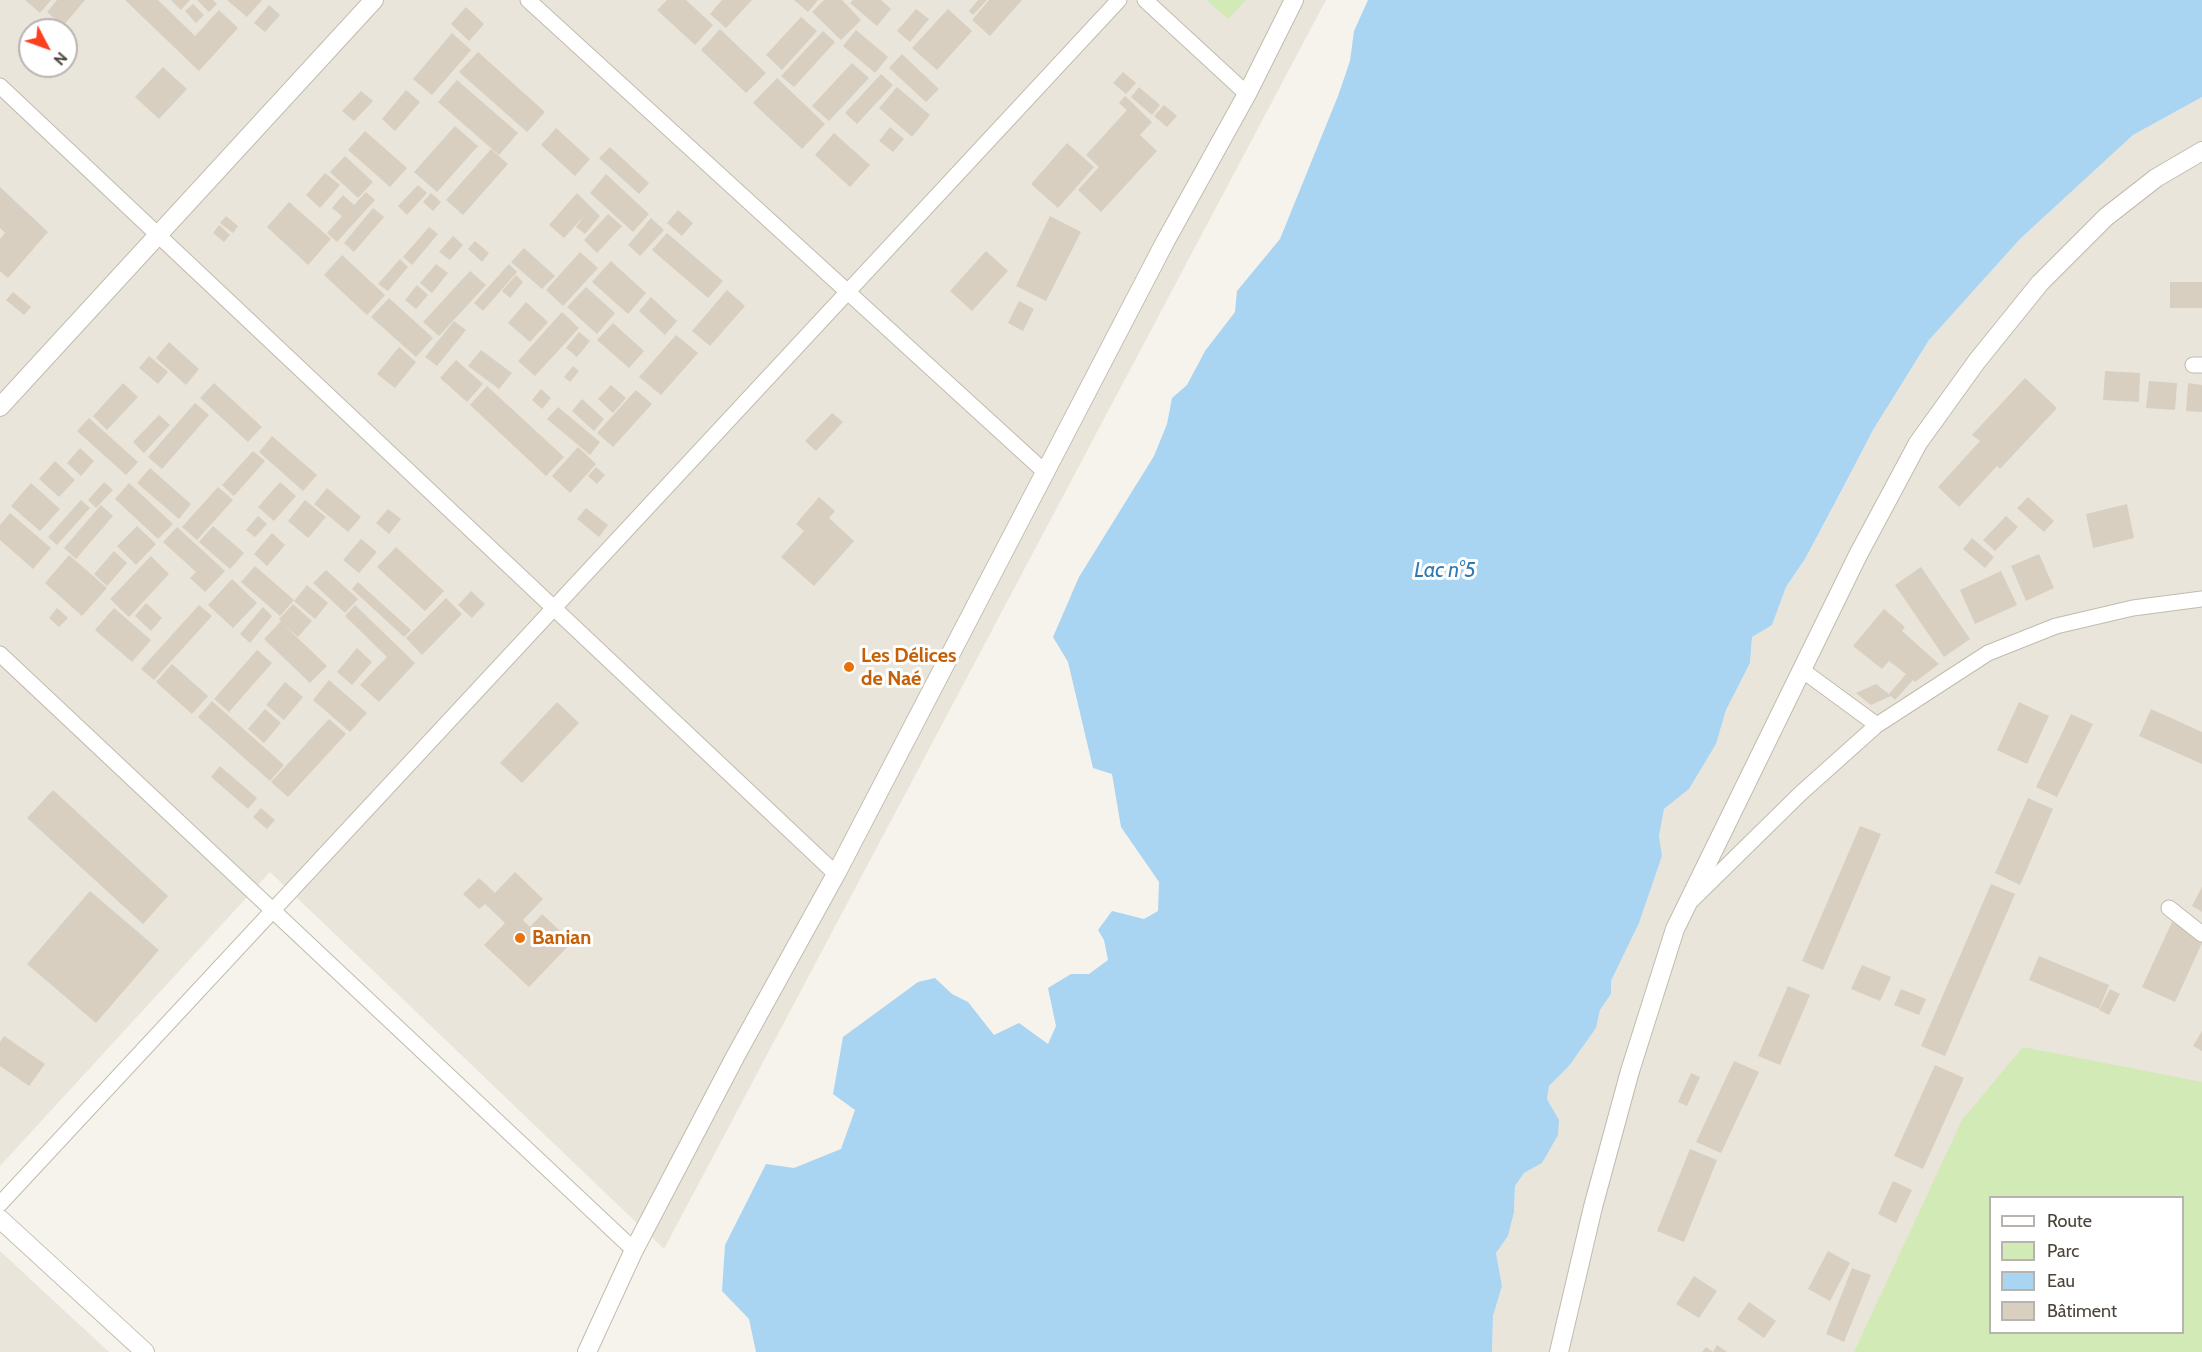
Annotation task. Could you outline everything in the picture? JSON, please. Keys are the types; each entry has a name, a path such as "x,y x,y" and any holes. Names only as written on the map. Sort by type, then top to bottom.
{"street":[{"path":"0,407 374,0"},
{"path":"528,0 1046,473"},
{"path":"0,1204 1119,0"},
{"path":"1144,0 1247,94"},
{"path":"586,1352 634,1250 735,1057 836,874 1165,242 1247,94 1294,0"},
{"path":"0,86 836,874"},
{"path":"1559,1352 1593,1207 1630,1071 1675,929 1683,908 1803,670 1857,555 1918,443 1977,361 2040,283 2106,217 2156,178 2202,151"},
{"path":"1683,908 1841,755 1877,725 1988,654 2056,626 2133,608 2202,599"},
{"path":"0,654 634,1250"},
{"path":"1803,670 1877,725"},
{"path":"2169,908 2202,934"},
{"path":"0,1219 145,1352"}],"shaded area":[{"path":"0,0 1326,0 664,1249 270,872 0,1166"},
{"path":"2202,97 2202,1352 1492,1352 1493,1316 1502,1286 1496,1253 1508,1236 1514,1212 1515,1186 1524,1173 1542,1163 1559,1120 1547,1099 1549,1086 1569,1066 1596,1028 1600,1010 1611,994 1611,981 1639,923 1662,856 1659,836 1664,809 1689,789 1716,744 1726,710 1750,663 1752,637 1772,625 1786,587 1805,559 1873,430 1929,340 2020,239 2133,135"},
{"path":"0,1251 109,1352 0,1352"}],"green space":[{"path":"1207,0 1246,0 1228,19"},
{"path":"2023,1047 2202,1082 2202,1352 1854,1352 1962,1120"}],"water":[{"name":"Lac n°5","path":"1368,0 2202,0 2202,97 2133,135 2020,239 1929,340 1873,430 1805,559 1786,587 1772,625 1752,637 1750,663 1726,710 1716,744 1689,789 1664,809 1659,836 1662,856 1639,923 1611,981 1611,994 1600,1010 1596,1028 1569,1066 1549,1086 1547,1099 1559,1120 1558,1135 1542,1163 1524,1173 1515,1186 1514,1212 1508,1236 1496,1253 1502,1286 1493,1316 1492,1352 756,1352 749,1319 722,1291 725,1245 766,1164 794,1168 841,1149 855,1110 833,1094 843,1037 918,982 935,978 952,994 968,1002 994,1035 1019,1023 1048,1044 1056,1026 1048,988 1071,974 1089,974 1108,960 1104,940 1098,930 1112,911 1144,919 1158,911 1159,882 1121,827 1112,774 1093,768 1068,662 1053,637 1079,577 1154,456 1167,424 1172,398 1187,385 1205,351 1235,312 1237,291 1280,239 1338,96 1350,61 1354,31"}],"building":[{"path":"25,0 51,0 40,13"},
{"path":"57,0 85,0 70,18 54,18 47,12"},
{"path":"125,0 158,0 195,36 219,10 238,28 199,71"},
{"path":"171,0 190,0 181,10"},
{"path":"197,0 213,0 217,4 209,12"},
{"path":"227,0 262,0 247,17"},
{"path":"667,0 686,0 713,25 695,45 657,10"},
{"path":"722,0 752,0 726,28 710,14"},
{"path":"794,0 818,0 808,12"},
{"path":"824,0 842,0 861,20 841,40 812,12"},
{"path":"853,0 881,0 891,9 877,26 850,3"},
{"path":"978,0 987,0 973,15 969,11"},
{"path":"989,0 1022,0 990,36 972,20"},
{"path":"193,4 204,15 196,23 185,11"},
{"path":"269,5 280,15 265,32 254,23"},
{"path":"466,7 484,24 469,41 451,24"},
{"path":"916,9 929,19 910,42 897,31"},
{"path":"948,9 972,31 937,70 912,48"},
{"path":"801,17 817,31 782,70 766,55"},
{"path":"720,29 766,73 746,93 701,50"},
{"path":"856,30 888,57 875,73 843,46"},
{"path":"823,31 835,42 794,87 781,76"},
{"path":"452,33 471,50 432,95 413,79"},
{"path":"478,52 545,112 527,132 459,72"},
{"path":"902,54 939,89 926,102 889,68"},
{"path":"852,63 869,78 829,121 812,106"},
{"path":"163,67 187,89 159,119 135,97"},
{"path":"1123,72 1136,83 1126,94 1113,83"},
{"path":"881,74 893,85 857,124 845,113"},
{"path":"777,78 825,124 802,149 753,103"},
{"path":"457,80 518,133 499,155 438,102"},
{"path":"897,87 930,115 912,137 879,108"},
{"path":"1139,87 1160,105 1152,115 1131,97"},
{"path":"406,90 420,102 395,131 382,119"},
{"path":"361,91 373,101 354,121 342,111"},
{"path":"1125,96 1152,122 1140,135 1157,151 1101,212 1078,190 1099,167 1086,155 1127,110 1119,103"},
{"path":"1164,105 1177,116 1167,127 1154,116"},
{"path":"455,126 478,146 437,192 414,172"},
{"path":"890,127 904,139 893,152 879,141"},
{"path":"556,128 590,159 575,176 541,145"},
{"path":"365,131 407,168 390,187 348,150"},
{"path":"834,133 870,165 850,187 815,155"},
{"path":"1067,143 1094,167 1058,208 1031,184"},
{"path":"610,147 649,183 639,194 599,158"},
{"path":"491,149 508,164 463,215 446,200"},
{"path":"345,156 373,182 358,198 330,172"},
{"path":"325,173 340,185 320,208 306,195"},
{"path":"606,174 649,214 633,232 590,193"},
{"path":"418,185 427,193 407,215 398,206"},
{"path":"0,187 48,232 8,278 0,271 0,239 5,233 0,228"},
{"path":"366,192 375,200 337,242 327,233 342,216 332,208 343,195 354,205"},
{"path":"431,193 441,202 433,211 423,202"},
{"path":"577,193 600,216 585,234 576,227 584,216 564,238 549,225"},
{"path":"289,202 331,239 308,265 267,227"},
{"path":"373,208 384,217 354,252 344,243"},
{"path":"678,210 693,223 682,236 667,223"},
{"path":"608,214 622,226 597,253 584,240"},
{"path":"226,216 238,226 233,233 220,223"},
{"path":"1050,216 1081,232 1046,301 1016,286"},
{"path":"651,218 664,230 640,256 628,245"},
{"path":"219,225 230,235 224,242 213,233"},
{"path":"429,227 438,234 412,265 403,257"},
{"path":"667,233 723,281 708,298 652,250"},
{"path":"453,236 463,245 450,260 439,252"},
{"path":"475,241 489,253 482,262 468,249"},
{"path":"524,248 555,276 542,289 511,262"},
{"path":"986,251 1008,271 972,311 950,291"},
{"path":"580,252 598,268 563,306 546,290"},
{"path":"342,255 385,295 367,315 324,275"},
{"path":"400,259 408,267 388,291 378,284"},
{"path":"611,261 646,293 628,314 592,282"},
{"path":"436,264 448,273 432,293 420,283"},
{"path":"509,264 517,272 483,311 474,303"},
{"path":"470,271 486,285 439,336 423,322"},
{"path":"516,275 523,282 510,298 502,291"},
{"path":"2170,282 2202,282 2202,308 2170,308"},
{"path":"417,285 428,295 416,309 405,300"},
{"path":"586,287 615,313 597,334 567,307"},
{"path":"727,290 745,306 710,346 692,331"},
{"path":"13,292 31,307 24,315 6,300"},
{"path":"651,297 677,321 665,335 639,311"},
{"path":"389,298 433,338 416,357 371,317"},
{"path":"1019,301 1034,309 1023,331 1008,323"},
{"path":"526,302 548,322 530,342 508,323"},
{"path":"562,312 579,328 535,376 518,361"},
{"path":"454,321 466,330 437,366 425,357"},
{"path":"613,323 644,351 629,368 597,340"},
{"path":"579,332 590,341 577,357 566,348"},
{"path":"676,335 698,353 661,395 639,377"},
{"path":"169,342 199,369 186,385 156,358"},
{"path":"399,347 416,362 395,388 377,374"},
{"path":"481,350 512,373 499,389 468,366"},
{"path":"149,356 168,372 158,384 139,368"},
{"path":"456,360 483,384 467,402 440,378"},
{"path":"573,366 579,371 570,382 564,377"},
{"path":"2105,371 2140,373 2139,402 2103,400"},
{"path":"2025,378 2057,408 2000,469 1997,466 1959,507 1938,487 1980,441 1972,435"},
{"path":"2149,381 2177,383 2175,410 2146,408"},
{"path":"123,383 138,397 107,430 93,416"},
{"path":"214,383 262,427 248,442 200,398"},
{"path":"2188,383 2202,385 2202,412 2186,411"},
{"path":"611,385 626,398 613,413 598,399"},
{"path":"487,386 564,457 546,476 470,405"},
{"path":"541,389 551,398 542,409 532,400"},
{"path":"636,390 652,404 613,447 597,433"},
{"path":"582,399 604,419 594,431 572,411"},
{"path":"195,403 209,415 162,469 148,457"},
{"path":"558,407 600,442 590,455 547,419"},
{"path":"832,413 843,422 816,451 805,441"},
{"path":"159,415 170,425 144,453 133,442"},
{"path":"89,418 138,462 126,475 77,431"},
{"path":"272,436 317,475 303,491 259,452"},
{"path":"578,447 596,464 570,493 552,476"},
{"path":"80,448 94,461 81,476 67,463"},
{"path":"253,451 265,461 234,496 222,485"},
{"path":"55,461 75,480 59,497 39,479"},
{"path":"596,467 605,475 597,484 588,476"},
{"path":"150,468 191,504 179,519 137,483"},
{"path":"104,482 113,490 96,508 88,500"},
{"path":"280,482 296,496 274,521 258,507"},
{"path":"31,483 60,509 40,531 11,506"},
{"path":"129,483 173,524 158,539 115,499"},
{"path":"218,487 233,500 197,540 182,527"},
{"path":"327,488 361,517 348,532 314,504"},
{"path":"819,497 835,511 829,518 854,541 814,586 781,557 804,531 796,524"},
{"path":"2028,497 2054,521 2044,532 2017,508"},
{"path":"81,500 90,508 57,545 48,537"},
{"path":"305,500 326,517 308,538 288,521"},
{"path":"2127,504 2134,538 2093,548 2086,514"},
{"path":"101,505 113,516 76,559 64,548"},
{"path":"586,508 608,525 599,537 577,519"},
{"path":"388,509 401,519 389,534 376,523"},
{"path":"10,513 51,548 33,569 0,540 0,525"},
{"path":"258,516 267,524 255,537 246,530"},
{"path":"2006,516 2018,527 1995,551 1983,540"},
{"path":"137,526 156,544 136,565 117,546"},
{"path":"213,526 244,553 230,569 199,542"},
{"path":"177,527 225,571 205,592 190,578 196,572 163,542"},
{"path":"272,533 285,545 267,566 254,554"},
{"path":"1972,538 1994,557 1985,568 1963,549"},
{"path":"361,539 377,552 359,573 343,560"},
{"path":"396,547 444,591 425,611 377,567"},
{"path":"114,551 127,563 107,586 94,574"},
{"path":"2039,554 2054,588 2026,601 2011,566"},
{"path":"69,555 107,588 82,616 45,583"},
{"path":"151,556 169,574 129,617 110,599"},
{"path":"255,566 294,600 280,616 241,582"},
{"path":"1921,567 1970,639 1944,657 1895,585"},
{"path":"326,570 358,599 345,613 313,583"},
{"path":"2001,571 2017,605 1975,624 1960,590"},
{"path":"232,579 257,603 233,628 208,605"},
{"path":"358,582 411,630 404,637 352,589"},
{"path":"307,585 328,603 315,619 294,601"},
{"path":"471,591 485,604 472,618 458,605"},
{"path":"446,598 462,614 422,655 406,638"},
{"path":"146,603 162,618 151,631 135,616"},
{"path":"293,604 312,621 298,637 283,624 327,666 310,683 264,639"},
{"path":"199,605 212,616 154,680 141,669"},
{"path":"355,605 415,663 379,702 360,685 387,657 345,616"},
{"path":"263,607 272,616 250,643 240,634"},
{"path":"57,608 68,618 59,627 49,618"},
{"path":"114,608 151,640 132,662 95,630"},
{"path":"1884,609 1905,627 1902,631 1939,664 1915,682 1913,680 1895,700 1891,696 1871,705 1856,693 1876,684 1889,694 1906,674 1889,661 1882,669 1853,646"},
{"path":"357,648 372,662 352,685 337,672"},
{"path":"257,650 272,663 229,712 214,699"},
{"path":"172,664 208,696 192,714 156,682"},
{"path":"329,680 367,713 350,732 313,700"},
{"path":"285,682 303,697 284,720 266,705"},
{"path":"212,701 284,765 270,781 198,717"},
{"path":"557,702 579,723 522,783 500,763"},
{"path":"2019,702 2049,716 2027,764 1997,750"},
{"path":"265,709 281,723 264,743 248,729"},
{"path":"2151,709 2202,732 2202,764 2139,736"},
{"path":"2071,714 2093,724 2057,797 2036,787"},
{"path":"329,719 346,734 288,797 271,782"},
{"path":"220,766 257,798 248,809 211,777"},
{"path":"53,790 168,896 143,924 27,818"},
{"path":"2028,798 2053,809 2020,885 1995,873"},
{"path":"261,808 275,820 267,829 253,817"},
{"path":"1860,826 1881,834 1823,970 1802,961"},
{"path":"515,872 543,899 523,920 530,927 542,914 572,942 529,987 484,945 505,923 485,904 479,909 463,894 479,878 495,893"},
{"path":"1991,884 2015,894 1945,1056 1921,1046"},
{"path":"2202,887 2202,912 2192,906"},
{"path":"90,891 159,950 96,1023 27,964"},
{"path":"2172,922 2202,936 2202,943 2175,1002 2142,987"},
{"path":"2039,956 2109,985 2099,1009 2029,980"},
{"path":"1862,965 1891,977 1880,1001 1851,989"},
{"path":"1788,986 1810,995 1780,1065 1758,1056"},
{"path":"1901,989 1926,999 1919,1015 1894,1005"},
{"path":"2110,989 2120,994 2109,1015 2099,1010"},
{"path":"2202,1031 2202,1051 2193,1046"},
{"path":"4,1036 45,1064 29,1086 0,1066 0,1042"},
{"path":"1734,1061 1759,1072 1721,1153 1696,1142"},
{"path":"1935,1065 1964,1078 1923,1169 1894,1156"},
{"path":"1691,1073 1700,1077 1687,1106 1678,1102"},
{"path":"1690,1149 1717,1160 1684,1242 1657,1231"},
{"path":"1893,1181 1912,1190 1896,1223 1878,1214"},
{"path":"1828,1251 1850,1263 1830,1301 1808,1289"},
{"path":"1852,1268 1871,1275 1844,1342 1826,1334"},
{"path":"1694,1276 1717,1291 1699,1318 1676,1304"},
{"path":"1749,1302 1776,1321 1764,1338 1737,1319"},
{"path":"1717,1345 1727,1352 1713,1352"},
{"path":"1706,1347 1713,1352 1702,1352"}],"place":[{"name":"Les Délices de Naé","path":"849,667"},
{"name":"Banian","path":"520,938"}]}
